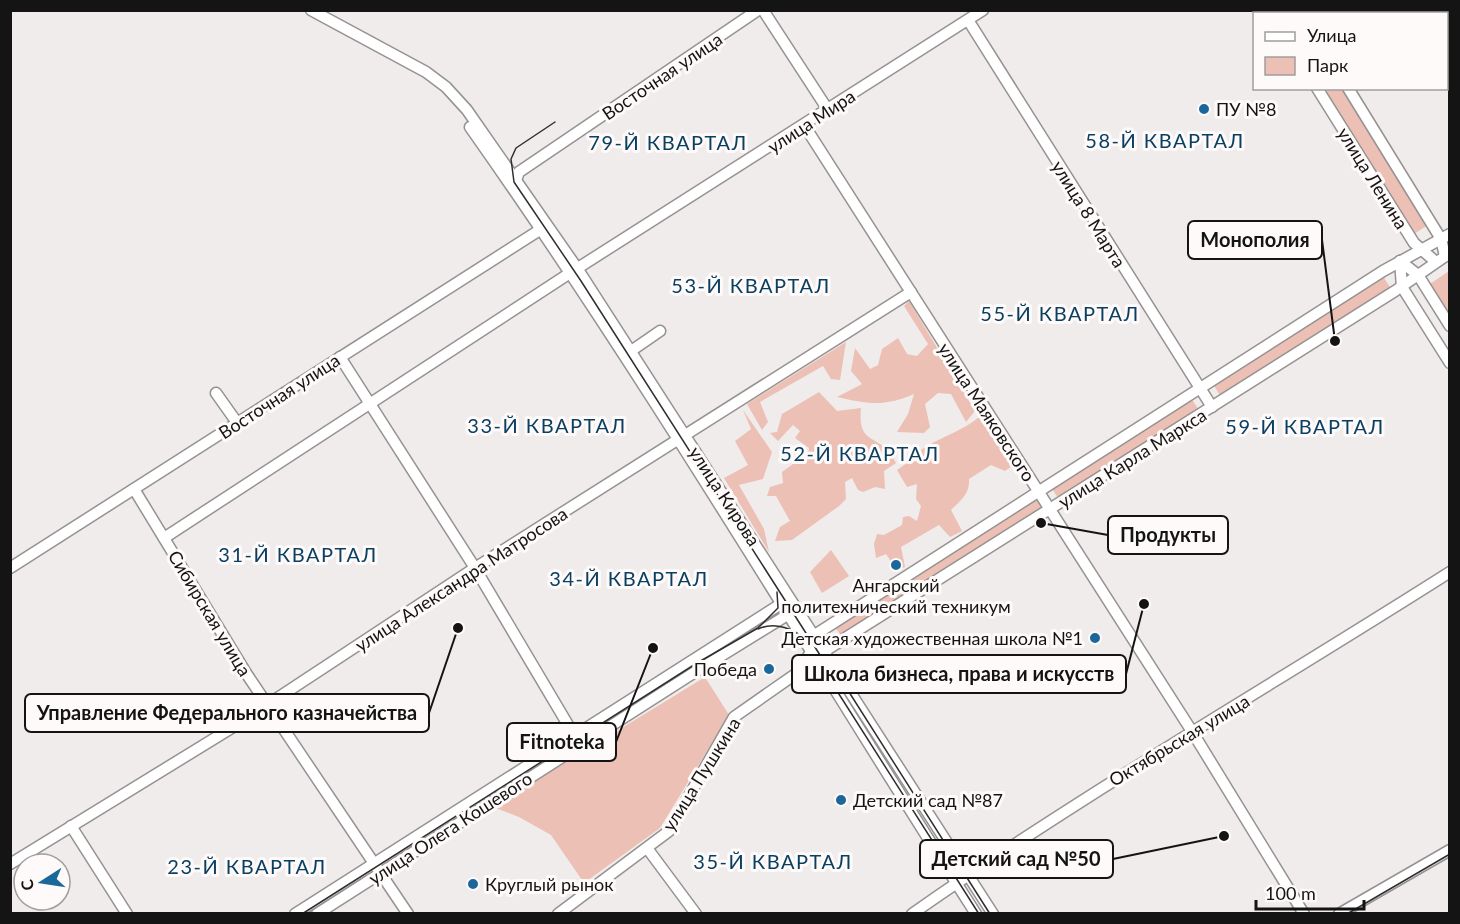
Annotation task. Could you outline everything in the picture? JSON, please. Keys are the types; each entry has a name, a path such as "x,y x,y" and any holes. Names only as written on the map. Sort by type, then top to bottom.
{"street":[{"name":"улица Кирова","path":"311,10 426,72 446,87 494,135 532,208 631,351 682,439"},
{"name":"Восточная улица","path":"516,180 758,10"},
{"path":"763,10 828,110"},
{"name":"улица Мира","path":"164,538 574,270 983,10"},
{"name":"улица 8 Марта","path":"968,20 1212,408"},
{"name":"улица Кирова","path":"446,87 466,120 516,180"},
{"name":"улица Ленина","path":"1318,90 1420,250 1444,257 1445,237 1349,90"},
{"name":"улица Маяковского","path":"804,125 1193,733 1304,914"},
{"name":"Восточная улица","path":"10,568 545,227"},
{"name":"улица Карла Маркса","path":"814,648 1037,490 1400,261 1445,237"},
{"name":"улица Карла Маркса","path":"814,648 1049,510 1402,287 1444,257"},
{"path":"1400,261 1418,275 1449,326"},
{"path":"1400,261 1402,287 1449,363"},
{"name":"улица Кирова","path":"574,270 787,601 976,914"},
{"name":"улица Александра Матросова","path":"10,864 267,705 475,568 911,292"},
{"path":"631,351 660,332"},
{"path":"340,357 475,568 578,741"},
{"path":"216,393 238,424"},
{"name":"Сибирская улица","path":"134,489 267,705 408,914"},
{"name":"Октябрьская улица","path":"912,914 968,874 1137,764 1193,733 1449,572"},
{"name":"улица Олега Кошевого","path":"317,914 787,601"},
{"name":"улица Олега Кошевого","path":"295,914 373,863 793,612"},
{"name":"улица Кирова","path":"814,648 993,914"},
{"name":"улица Пушкина","path":"558,914 669,831 734,717 797,673 814,648"},
{"path":"71,826 127,914"},
{"path":"647,848 696,914"},
{"path":"1340,914 1449,850"}],"green space":[{"path":"1324,90 1344,90 1428,225 1414,234"},
{"path":"1449,271 1449,316 1430,284"},
{"path":"1383,276 1391,289 1221,397 1213,384"},
{"path":"909,301 975,411 966,422 951,394 938,393 925,404 930,427 924,433 897,432 908,414 914,394 885,403 837,397 862,384 851,371 855,348 870,369 878,365 882,349 898,338 907,354 917,356 928,344 904,306"},
{"path":"846,342 840,380 831,379 823,366 760,402 768,422 762,430 747,404"},
{"path":"819,392 837,411 861,408 861,421 866,435 884,447 896,463 884,471 885,489 875,487 863,492 858,490 852,478 845,482 846,499 839,506 792,540 775,541 780,527 790,521 776,496 767,496 770,487 783,483 782,472 793,464 807,462 809,448 795,438 800,431 793,425 778,441 770,433 777,432 782,414"},
{"path":"1191,398 1199,410 1058,498 1051,487"},
{"path":"743,410 772,452 763,479 739,485 764,529 769,552 724,478 748,465 735,441 751,429"},
{"path":"982,414 1012,466 1005,471 991,465 969,479 966,493 951,510 962,531 950,537 939,525 901,547 905,567 897,570 886,554 876,558 874,544 877,534 884,535 902,525 903,517 909,516 917,521 921,506 916,499 917,484 907,487 897,470 907,463 918,461 917,453"},
{"path":"1036,498 1043,511 843,638 834,626"},
{"path":"831,550 849,576 822,593 810,572"},
{"path":"705,677 729,715 660,828 584,883 551,835 519,817 493,807"}],"tram line":[{"path":"555,122 516,148 511,159 514,182 581,281 820,655 830,664 842,681 990,914"},
{"path":"302,914 697,663 758,628 778,608 777,592"},
{"path":"758,629 778,626 797,633 807,641"},
{"path":"820,659 823,669 979,914"},
{"path":"1347,914 1450,854"}],"place":[{"name":"ПУ №8","path":"1204,109"},
{"name":"Монополия","path":"1335,341"},
{"name":"Продукты","path":"1041,523"},
{"name":"Ангарский политехнический техникум","path":"896,565"},
{"name":"Школа бизнеса, права и искусств","path":"1144,604"},
{"name":"Управление Федерального казначейства","path":"458,628"},
{"name":"Детская художественная школа №1","path":"1095,638"},
{"name":"Fitnoteka","path":"653,648"},
{"name":"Победа","path":"769,669"},
{"name":"Детский сад №87","path":"841,800"},
{"name":"Детский сад №50","path":"1224,836"},
{"name":"Круглый рынок","path":"473,884"}],"district":[{"name":"58-Й КВАРТАЛ","path":"1165,140"},
{"name":"79-Й КВАРТАЛ","path":"668,142"},
{"name":"53-Й КВАРТАЛ","path":"751,285"},
{"name":"55-Й КВАРТАЛ","path":"1060,313"},
{"name":"33-Й КВАРТАЛ","path":"547,425"},
{"name":"59-Й КВАРТАЛ","path":"1305,426"},
{"name":"52-Й КВАРТАЛ","path":"860,453"},
{"name":"31-Й КВАРТАЛ","path":"298,554"},
{"name":"34-Й КВАРТАЛ","path":"629,578"},
{"name":"35-Й КВАРТАЛ","path":"773,861"},
{"name":"23-Й КВАРТАЛ","path":"247,866"}]}
